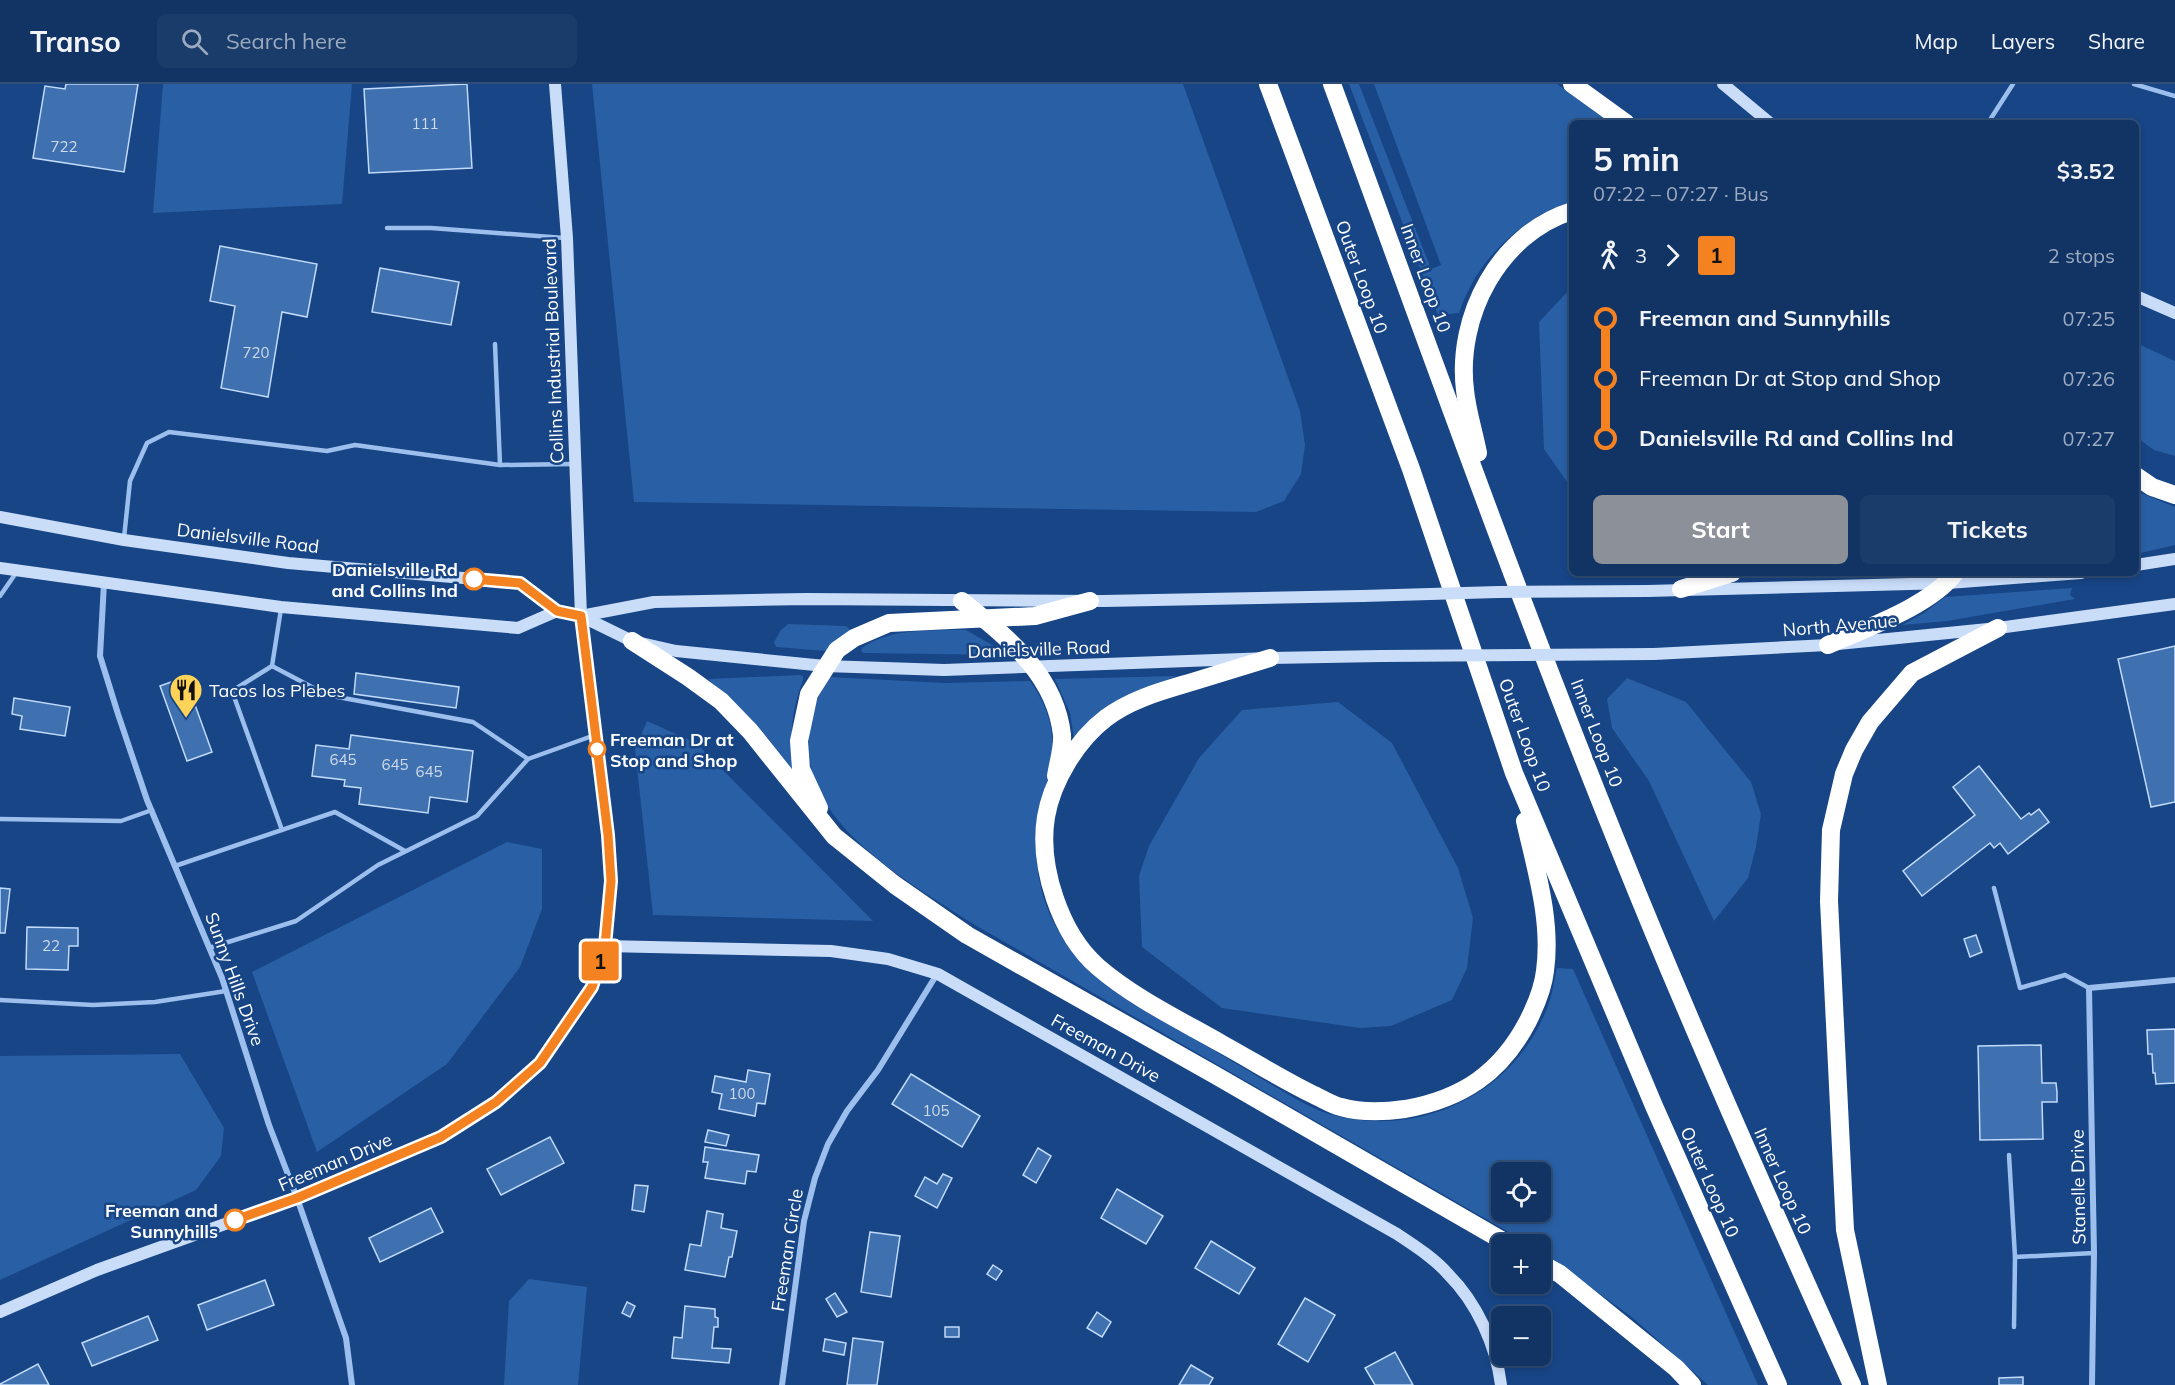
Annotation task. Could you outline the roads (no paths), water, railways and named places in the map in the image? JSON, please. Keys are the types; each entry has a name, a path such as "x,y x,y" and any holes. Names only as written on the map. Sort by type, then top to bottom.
{"highway":[{"name":"Outer Loop 10","path":"1268,84 1411,469 1514,772 1654,1106 1778,1385"},
{"name":"Inner Loop 10","path":"1332,84 1493,519 1617,844 1708,1062 1852,1385"},
{"path":"1572,84 1622,120"},
{"path":"1493,519 1465,390 1465,353 1472,316 1485,285 1504,258 1529,234 1569,211"},
{"path":"2139,478 2152,487 2175,495"},
{"path":"1681,590 1723,576"},
{"path":"1828,645 1914,605 1952,578"},
{"path":"962,601 1014,644 1035,667 1052,696 1062,736 1055,790"},
{"path":"834,836 801,769 799,741 809,694 837,650 854,638 889,623 1035,616 1090,601"},
{"path":"1878,1385 1845,1230 1829,901 1831,830 1844,774 1870,722 1912,673 1998,628"},
{"path":"632,641 721,701 750,731 834,836 895,885 967,935 1491,1234"},
{"path":"1270,658 1153,694 1125,705 1104,720 1081,744 1063,771 1046,817 1045,848 1048,875 1054,898 1079,946 1096,965 1124,987 1294,1086 1340,1107 1372,1112 1428,1105 1471,1087 1490,1072 1508,1053 1537,1004 1545,974 1547,949 1545,915 1514,772"},
{"path":"1551,1269 1676,1368 1692,1385"}],"main road":[{"name":"Collins Industrial Boulevard","path":"555,84 567,238 581,616"},
{"path":"1723,84 1766,120"},
{"path":"2139,297 2174,311"},
{"name":"Danielsville Road","path":"0,517 124,540 288,563 520,583 557,611 581,616 632,641 676,651 825,666 944,670 1270,658 1506,656"},
{"path":"2139,565 2175,559"},
{"path":"0,568 281,607 518,628 557,611"},
{"name":"North Avenue","path":"1498,592 1681,590 2004,576"},
{"name":"Danielsville Road","path":"581,616 654,602 806,599 1090,601 1498,592"},
{"name":"North Avenue","path":"1506,656 1654,654 1828,645 1998,628 2175,604"},
{"name":"Freeman Drive","path":"0,1312 97,1270 297,1198 441,1137 496,1102 540,1063 592,987 605,946 611,881 608,835 581,616"},
{"name":"Freeman Drive","path":"605,946 831,951 888,959 938,974 1377,1222 1425,1253 1449,1274 1469,1300 1487,1332 1499,1369 1501,1385"}],"street":[{"name":"Sunny Hills Drive","path":"104,583 100,656 152,810 226,991 269,1125 346,1338 352,1385"},
{"name":"Freeman Circle","path":"782,1385 804,1221 815,1178 828,1144 847,1111 879,1070 938,974"},
{"path":"2089,988 2175,980"},
{"name":"Stanelle Drive","path":"2089,988 2094,1253 2092,1385"}],"lane":[{"path":"1990,120 2013,84"},
{"path":"2134,84 2175,96"},
{"path":"387,228 431,228 567,238"},
{"path":"495,344 500,465"},
{"path":"124,540 130,481 147,443 169,432 327,451 355,445 500,465 576,464"},
{"path":"0,596 18,570"},
{"path":"281,607 272,666 232,691 282,830"},
{"path":"272,666 327,695 473,722 528,759"},
{"path":"209,948 296,921 378,865 477,816 528,759 595,735"},
{"path":"0,819 121,821 152,810"},
{"path":"175,866 335,812 405,852"},
{"path":"1994,888 2020,988 2065,975 2089,988"},
{"path":"0,1000 93,1005 155,1002 226,991"},
{"path":"2009,1155 2015,1257 2014,1328"},
{"path":"2015,1257 2094,1253"}],"place":[{"name":"Danielsville Rd and Collins Ind","path":"474,579"},
{"name":"Tacos los Plebes","path":"186,719"},
{"name":"Freeman Dr at Stop and Shop","path":"597,749"},
{"name":"Freeman and Sunnyhills","path":"235,1220"}]}
